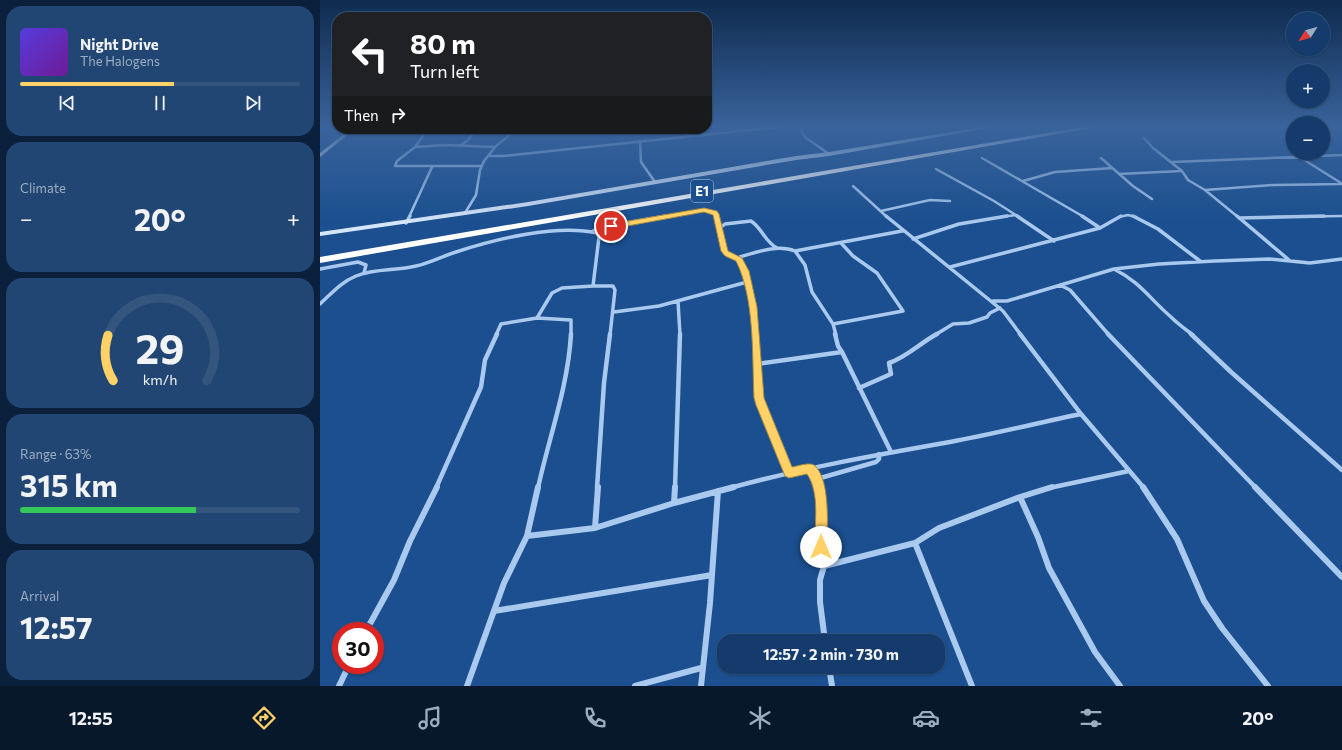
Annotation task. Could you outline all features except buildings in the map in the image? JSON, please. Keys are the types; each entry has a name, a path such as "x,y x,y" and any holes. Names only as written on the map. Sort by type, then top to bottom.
{"highway":[{"name":"E1","path":"320,256 895,158"},
{"name":"E1","path":"320,260 914,158"}],"street":[{"path":"401,158 395,166 482,166"},
{"path":"465,213 471,205 477,192 478,178 487,158"},
{"path":"641,158 641,162 655,182"},
{"path":"320,234 406,223 528,204 796,158"},
{"path":"982,158 1066,206 1100,228"},
{"path":"1102,158 1133,186 1152,199"},
{"path":"1165,158 1182,171 1188,180 1205,190 1289,260"},
{"path":"1171,162 1255,158"},
{"path":"1304,160 1342,184"},
{"path":"406,223 414,210 432,167"},
{"path":"1023,181 1055,172 1112,168"},
{"path":"936,169 1016,215 1054,241"},
{"path":"1120,174 1182,171"},
{"path":"1205,190 1272,185 1342,184"},
{"path":"853,186 902,231 1002,309 1081,414 1145,490 1177,539 1204,601 1222,628 1268,686"},
{"path":"881,211 930,200 950,201"},
{"path":"320,304 349,278 364,273 412,267 484,244 551,231 567,229 593,231 602,227 704,210 715,212 725,251 728,255 739,259 745,271 753,307 759,398 789,473"},
{"path":"912,239 959,224 1016,215"},
{"path":"950,267 990,255 1054,241 1100,228 1106,226 1115,218 1133,216 1171,238 1201,262"},
{"path":"1239,218 1342,216"},
{"path":"720,228 725,224 751,221 761,230 772,246 777,248"},
{"path":"593,231 597,233 599,237 593,286"},
{"path":"796,251 902,231"},
{"path":"833,324 903,311 877,274 854,256 841,243"},
{"path":"739,259 740,257 746,255 777,248 788,247 796,251 805,265 812,292 833,324 838,346 891,452"},
{"path":"993,301 1007,301 1114,269 1129,267 1201,262 1289,260 1310,263 1342,259"},
{"path":"320,269 358,262 366,265 364,273"},
{"path":"1126,275 1129,267"},
{"path":"1114,269 1126,275 1145,290 1170,317 1200,341 1231,372 1342,470"},
{"path":"1070,290 1073,281"},
{"path":"614,312 638,310 678,301 747,282"},
{"path":"1060,285 1070,290 1133,360 1342,577"},
{"path":"537,318 552,292 562,288 613,286 615,290 614,312 610,322 606,368 595,528"},
{"path":"674,502 679,376 680,316 678,301"},
{"path":"859,388 891,374 889,363 903,358 922,342 953,324 969,323 987,317 990,314 1002,309 1003,305 1007,301"},
{"path":"371,622 394,580 410,541 451,458 480,387 485,360 502,324 537,318 560,318 571,320 571,336 558,414 545,456 527,536 504,582 467,686"},
{"path":"757,364 842,352"},
{"path":"527,536 595,528 674,502 789,473 879,454 950,442 1081,414"},
{"path":"816,479 877,461 879,459 879,454"},
{"path":"809,469 816,479 821,508 821,547 824,566 821,570 820,597 824,634"},
{"path":"824,566 915,543 939,528 1020,497 1061,484 1129,471"},
{"path":"701,686 701,668 712,575 718,491"},
{"path":"1020,497 1049,568 1095,652 1120,686"},
{"path":"915,543 972,686"},
{"path":"494,611 712,575"},
{"path":"635,686 701,668"},
{"path":"339,686 345,674"},
{"path":"830,674 832,686"}],"route":[{"path":"611,226 704,210 715,212 717,215 725,251 728,255 739,259 745,271 753,307 759,398 789,473 809,469 816,479 821,508 821,547"}]}
